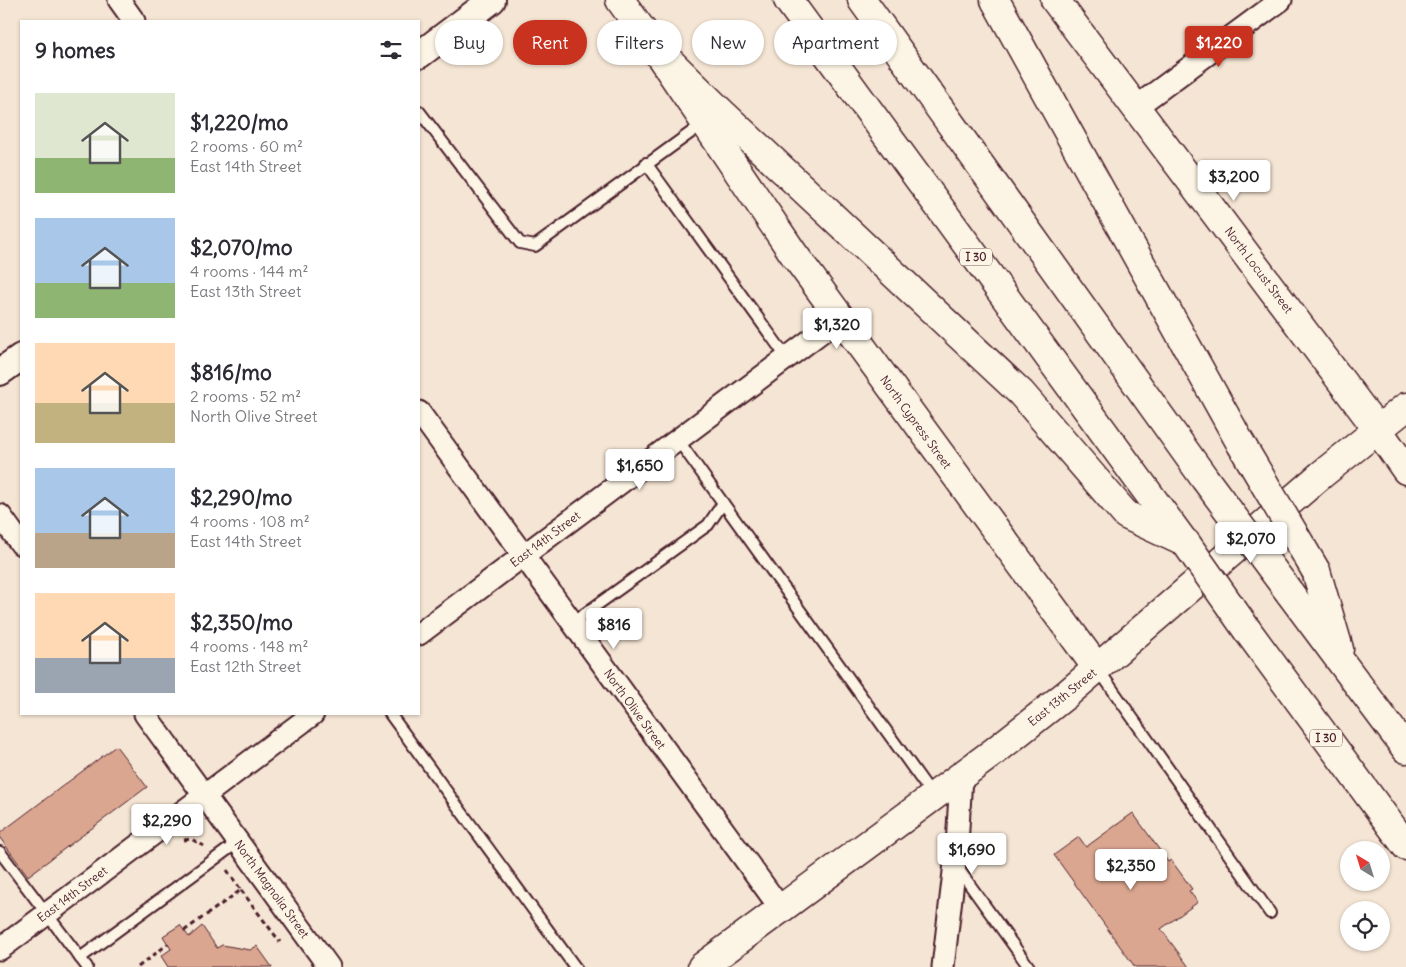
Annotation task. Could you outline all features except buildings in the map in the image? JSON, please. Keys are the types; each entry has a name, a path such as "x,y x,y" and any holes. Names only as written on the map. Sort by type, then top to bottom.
{"main road":[{"name":"North Cypress Street","path":"620,0 635,20"},
{"name":"I 30","path":"788,0 1155,520 1186,543 1247,630 1406,846"},
{"path":"862,0 1205,478 1406,749"},
{"path":"995,0 1241,444 1316,571 1344,667"},
{"name":"North Locust Street","path":"1055,0 1378,430 1406,470"},
{"name":"North Cypress Street","path":"666,65 793,253 1097,668"},
{"path":"673,65 1021,393 1126,515 1155,520"},
{"name":"East 13th Street","path":"702,967 961,776 1052,706 1322,475 1406,407"}],"street":[{"path":"119,0 133,20"},
{"path":"420,54 492,0"},
{"path":"1136,107 1281,0"},
{"name":"East 14th Street","path":"420,633 840,318"},
{"path":"0,372 20,358"},
{"name":"North Olive Street","path":"420,413 780,909"},
{"path":"0,515 20,543"},
{"name":"North Magnolia Street","path":"146,715 329,967"},
{"name":"East 14th Street","path":"0,948 312,715"},
{"path":"943,967 955,865 961,776"}],"lane":[{"path":"420,113 520,243 535,246 705,122"},
{"path":"646,164 787,358"},
{"path":"678,440 934,796"},
{"path":"572,623 708,526 723,503"},
{"path":"1097,668 1270,912"},
{"path":"391,715 575,967"},
{"path":"80,958 238,842"},
{"path":"0,852 87,967"},
{"path":"955,865 1029,967"}],"path":[{"path":"241,890 281,944"},
{"path":"138,967 168,944"}]}
